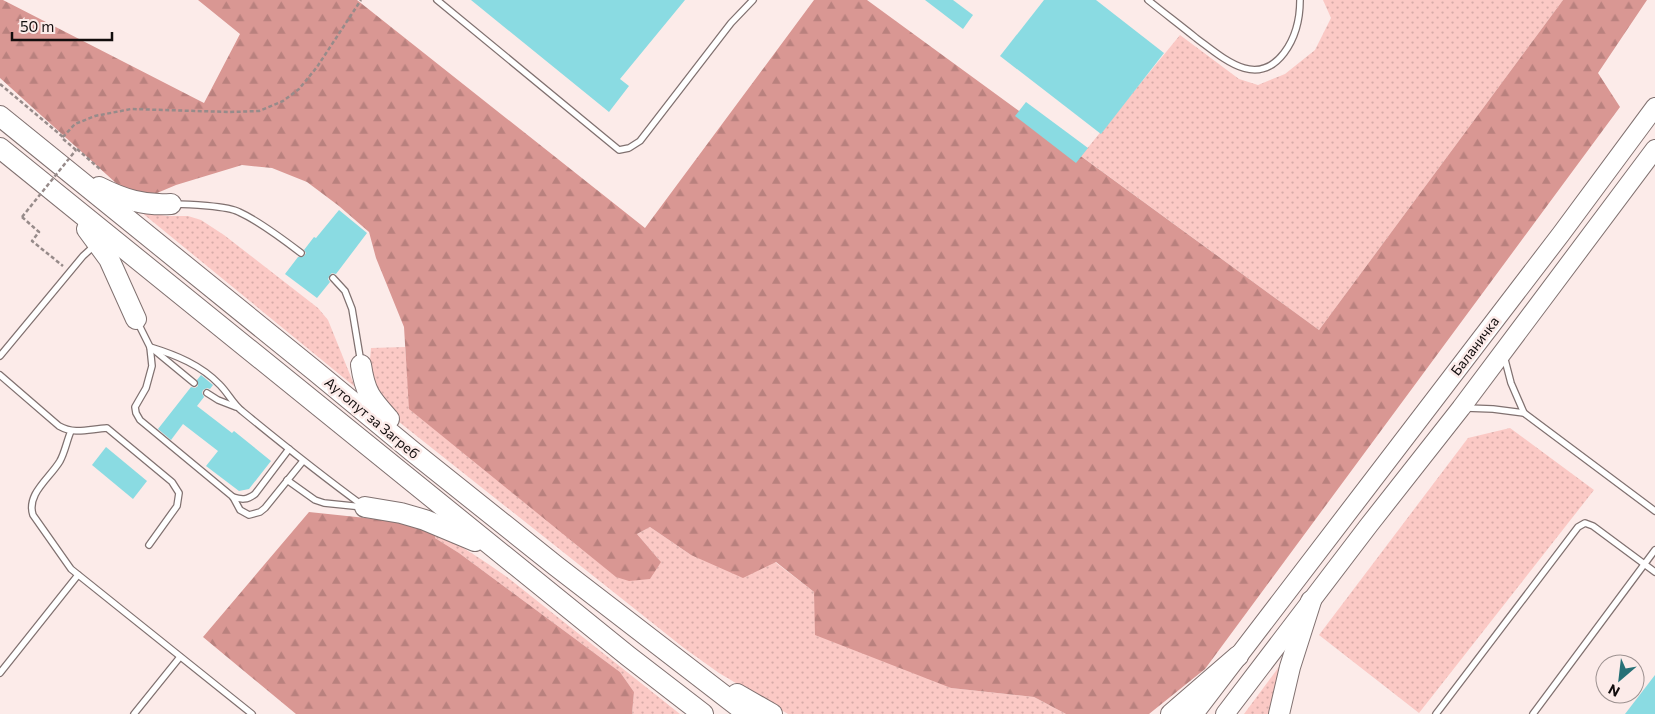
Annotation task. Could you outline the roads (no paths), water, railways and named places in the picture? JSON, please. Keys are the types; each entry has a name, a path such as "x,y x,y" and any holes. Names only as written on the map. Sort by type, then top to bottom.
{"highway":[{"name":"Аутопут за Загреб","path":"0,116 412,451 556,566 748,714"},
{"name":"Аутопут за Загреб","path":"0,148 628,656 703,714"},
{"path":"69,172 127,200 149,205 171,204"},
{"path":"66,202 109,259 136,319"},
{"path":"362,365 366,389 370,398 390,420 412,451"},
{"path":"365,507 401,513 424,520 499,551"},
{"path":"1279,714 1288,675 1311,601"},
{"path":"628,656 684,714"},
{"path":"1170,714 1238,656"},
{"path":"687,667 772,714"}],"main road":[{"name":"Баланичка","path":"1194,714 1655,107"},
{"name":"Баланичка","path":"1225,714 1369,524 1461,408 1655,149"},
{"path":"1350,510 1369,524"}],"lane":[{"path":"437,0 619,150 630,148 640,141 731,23 753,0"},
{"path":"1148,0 1226,61 1235,66 1260,70 1271,66 1279,60 1293,39 1300,16 1300,0"},
{"path":"171,204 199,205 238,211 283,239 301,253"},
{"path":"0,356 97,242"},
{"path":"333,278 345,291 352,309 362,365"},
{"path":"136,319 150,347 152,366 146,388 136,407 136,413 140,420 232,497 240,510 249,515 265,508 303,461"},
{"path":"150,347 194,383"},
{"path":"150,347 173,354 203,370 222,386 236,407 303,461 365,507"},
{"path":"1503,351 1512,383 1524,413"},
{"path":"0,375 59,426 71,431 85,432 104,428 111,430 172,482 179,493 176,506 149,545"},
{"path":"207,394 236,407"},
{"path":"1461,408 1524,413 1655,511"},
{"path":"71,431 60,460 33,497 31,509 33,515 71,569 252,714"},
{"path":"232,497 242,500 255,494 289,450"},
{"path":"287,480 315,500 324,503 365,507"},
{"path":"1436,714 1578,527 1585,523 1593,526 1655,572"},
{"path":"1532,714 1655,550"},
{"path":"0,673 78,575"},
{"path":"134,714 180,657"}]}
